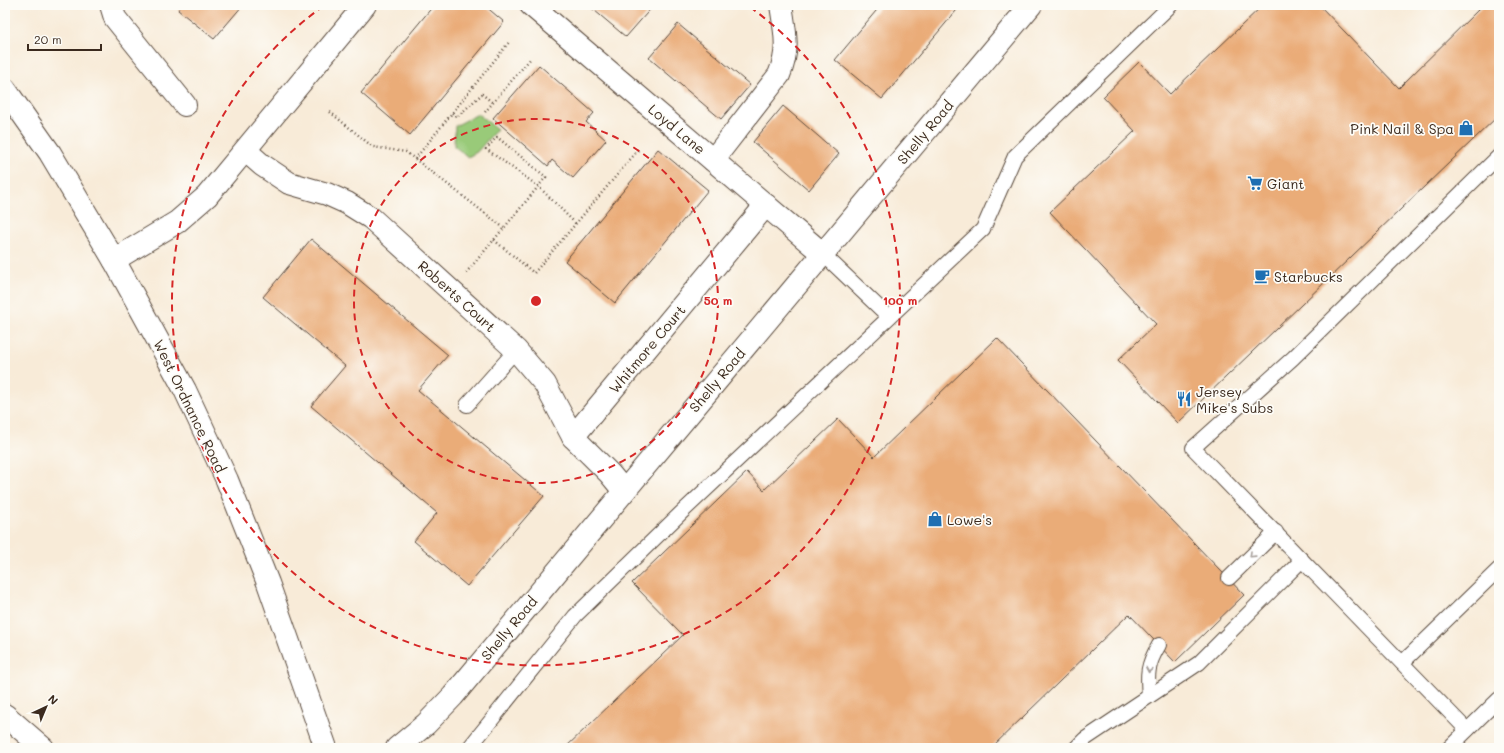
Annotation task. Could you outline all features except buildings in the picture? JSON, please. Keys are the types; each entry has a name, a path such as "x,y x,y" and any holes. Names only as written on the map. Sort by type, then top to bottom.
{"street":[{"path":"110,5 116,18 185,105"},
{"path":"114,260 177,222 207,196 246,151 365,5"},
{"name":"Loyd Lane","path":"531,5 823,254"},
{"path":"713,160 779,75 785,60 786,41 780,5"},
{"name":"Shelly Road","path":"397,748 426,724 453,696 1031,5"},
{"name":"West Ordnance Road","path":"5,89 50,152 114,260 185,390 227,480 268,583 326,748"},
{"name":"Roberts Court","path":"246,151 262,165 289,183 327,194 347,202 371,218 516,350 545,384 573,438 610,474 624,491"},
{"name":"Whitmore Court","path":"573,438 766,205"},
{"path":"5,715 43,748"}],"lane":[{"path":"469,748 575,616 888,316 983,228 1015,156 1171,5"},
{"path":"1468,730 1193,448 1293,358 1499,156"},
{"path":"823,254 888,316"},
{"path":"466,406 516,350"},
{"path":"1229,578 1276,532"},
{"path":"1076,748 1085,739 1199,663 1302,560"},
{"path":"1402,663 1499,569"},
{"path":"1149,696 1147,672 1151,658 1159,645"},
{"path":"1449,748 1499,699"}],"path":[{"path":"414,159 510,41"},
{"path":"485,112 531,58"},
{"path":"452,113 457,117 482,94 493,103"},
{"path":"330,112 373,147 406,152 504,228"},
{"path":"465,274 494,240 538,186 546,177 497,137 486,149 538,186 576,224"},
{"path":"494,240 534,273 639,149"}],"green space":[{"path":"478,114 497,129 477,152 468,157 454,146 455,126"}],"place":[{"name":"Pink Nail & Spa","path":"1466,128"},
{"name":"Giant","path":"1255,183"},
{"name":"Starbucks","path":"1262,276"},
{"name":"Jersey Mike's Subs","path":"1184,399"},
{"name":"Lowe's","path":"935,519"}]}
